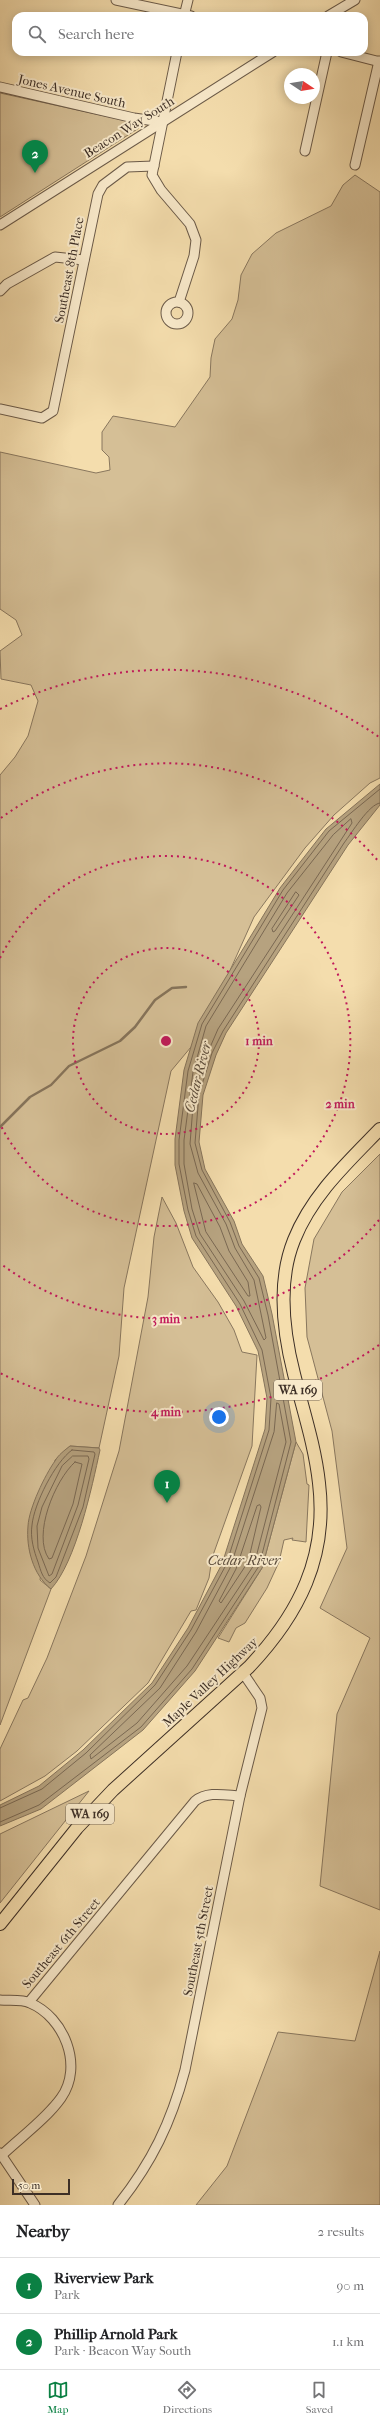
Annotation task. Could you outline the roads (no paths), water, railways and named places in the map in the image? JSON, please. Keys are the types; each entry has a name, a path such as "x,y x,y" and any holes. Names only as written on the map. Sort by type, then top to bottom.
{"main road":[{"name":"Maple Valley Highway","path":"0,1924 78,1828 113,1790 243,1673 280,1633 300,1599 314,1564 320,1527 319,1482 285,1334 284,1288 293,1242 320,1194 380,1129"}],"street":[{"path":"116,0 169,12"},
{"path":"187,12 188,0"},
{"path":"335,12 355,0"},
{"path":"176,56 152,175 155,183 190,224 196,240 194,256 179,302"},
{"name":"Beacon Way South","path":"0,225 267,56"},
{"path":"305,151 326,56"},
{"path":"355,165 379,61 358,56"},
{"name":"Jones Avenue South","path":"0,88 134,118 162,122"},
{"name":"Southeast 8th Place","path":"0,409 34,418 42,418 49,415 56,404 95,203 103,185 127,167 154,166"},
{"path":"0,291 7,284 55,257 84,260"},
{"name":"Southeast 5th Street","path":"118,2205 140,2177 164,2134 176,2101 186,2063 240,1796 262,1708 260,1698 243,1673"},
{"name":"Southeast 6th Street","path":"1,2154 62,2098 71,2072 68,2047 59,2026 44,2010 29,2002 195,1801 202,1796 212,1794 240,1796"},
{"path":"0,2000 29,2002"},
{"path":"1,2154 35,2205"}],"water":[{"name":"Cedar River","path":"380,784 380,805 348,845 226,1033 216,1055 203,1095 199,1142 205,1169 234,1221 242,1244 263,1276 272,1314 296,1442 262,1568 195,1671 143,1730 41,1809 0,1826 0,1805 39,1786 83,1750 152,1683 188,1628 222,1564 265,1429 267,1398 258,1351 236,1306 192,1238 184,1211 175,1165 175,1139 184,1070 198,1023 280,888 326,829"},
{"path":"70,1446 99,1448 100,1450 88,1503 75,1543 60,1577 51,1589 35,1569 28,1543 28,1526 34,1501 51,1467 58,1457"}],"waterway":[{"path":"0,1127 30,1097 51,1085 69,1066 120,1041 135,1027 155,1000 172,988 186,987"}],"place":[{"name":"Phillip Arnold Park","path":"35,173"},
{"name":"Riverview Park","path":"167,1503"}]}
